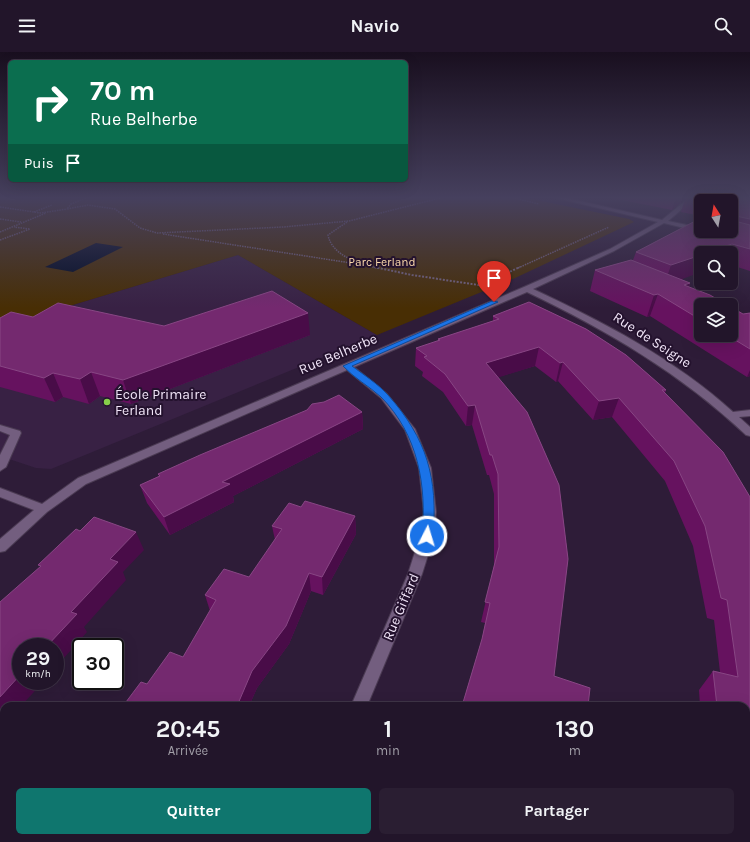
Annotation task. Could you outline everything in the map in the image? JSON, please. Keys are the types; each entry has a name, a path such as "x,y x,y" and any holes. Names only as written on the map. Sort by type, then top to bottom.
{"street":[{"name":"Rue Belherbe","path":"0,547 43,509 82,481 522,290 612,250 641,234"},
{"name":"Rue de Seigne","path":"522,290 593,320 631,342 680,374 732,415 750,433"},
{"name":"Rue Giffard","path":"347,366 384,396 410,429 425,468 430,512 427,536 415,574 361,702"},
{"path":"732,415 750,413"},
{"path":"0,428 16,433 0,467"},
{"path":"0,492 43,509"}],"path":[{"path":"0,240 18,234"},
{"path":"163,234 522,290"},
{"path":"329,234 328,239 333,248 368,266"},
{"path":"510,278 505,274 595,234"}],"shaded area":[{"name":"École Primaire Ferland","path":"238,255 377,335 51,469 36,468 0,456 0,327"}],"green space":[{"name":"Parc Ferland","path":"0,234 609,234 513,279 377,335 238,255 0,327"}],"water":[{"path":"96,243 123,247 73,272 45,267"}],"building":[{"path":"671,234 694,234 694,238 738,238 738,234 750,234 750,249 732,244 726,246 694,246 694,257 671,265 636,252"},
{"path":"631,260 690,283 684,285 715,298 694,298 694,316 658,294 654,295 595,270"},
{"path":"272,291 308,313 123,380 91,372 80,379 53,373 44,378 0,366 0,318 11,312 33,317 58,303 164,326"},
{"path":"529,302 586,329 626,355 666,390 662,390 723,452 750,497 750,702 717,702 713,671 738,677 727,600 721,598 705,526 674,461 619,398 599,401 563,362 560,363 539,347 486,363 527,412 559,485 568,559 554,676 590,688 588,702 463,702 482,639 490,603 485,602 499,547 498,474 492,455 490,455 475,405 468,406 445,374 424,357 427,356 416,348 440,340 438,339 499,319 493,316"},
{"path":"738,311 743,314 750,313 750,349 738,342"},
{"path":"339,395 362,412 222,482 230,484 164,517 140,485 160,476 158,474 200,455 307,410 312,404 324,402"},
{"path":"305,501 355,516 322,577 309,573 286,626 252,671 239,702 126,702 141,682 147,684 170,652 183,657 216,600 205,595 224,569 249,577 282,529 272,526 289,503 301,507"},
{"path":"94,517 136,532 110,559 118,562 71,612 77,614 54,638 12,638 12,684 0,697 0,602 41,566 38,565 76,529 80,531"}],"place":[{"name":"École Primaire Ferland","path":"107,402"}],"route":[{"path":"427,536 430,512 425,468 410,429 398,411 384,396 366,383 347,366 494,302"}]}
